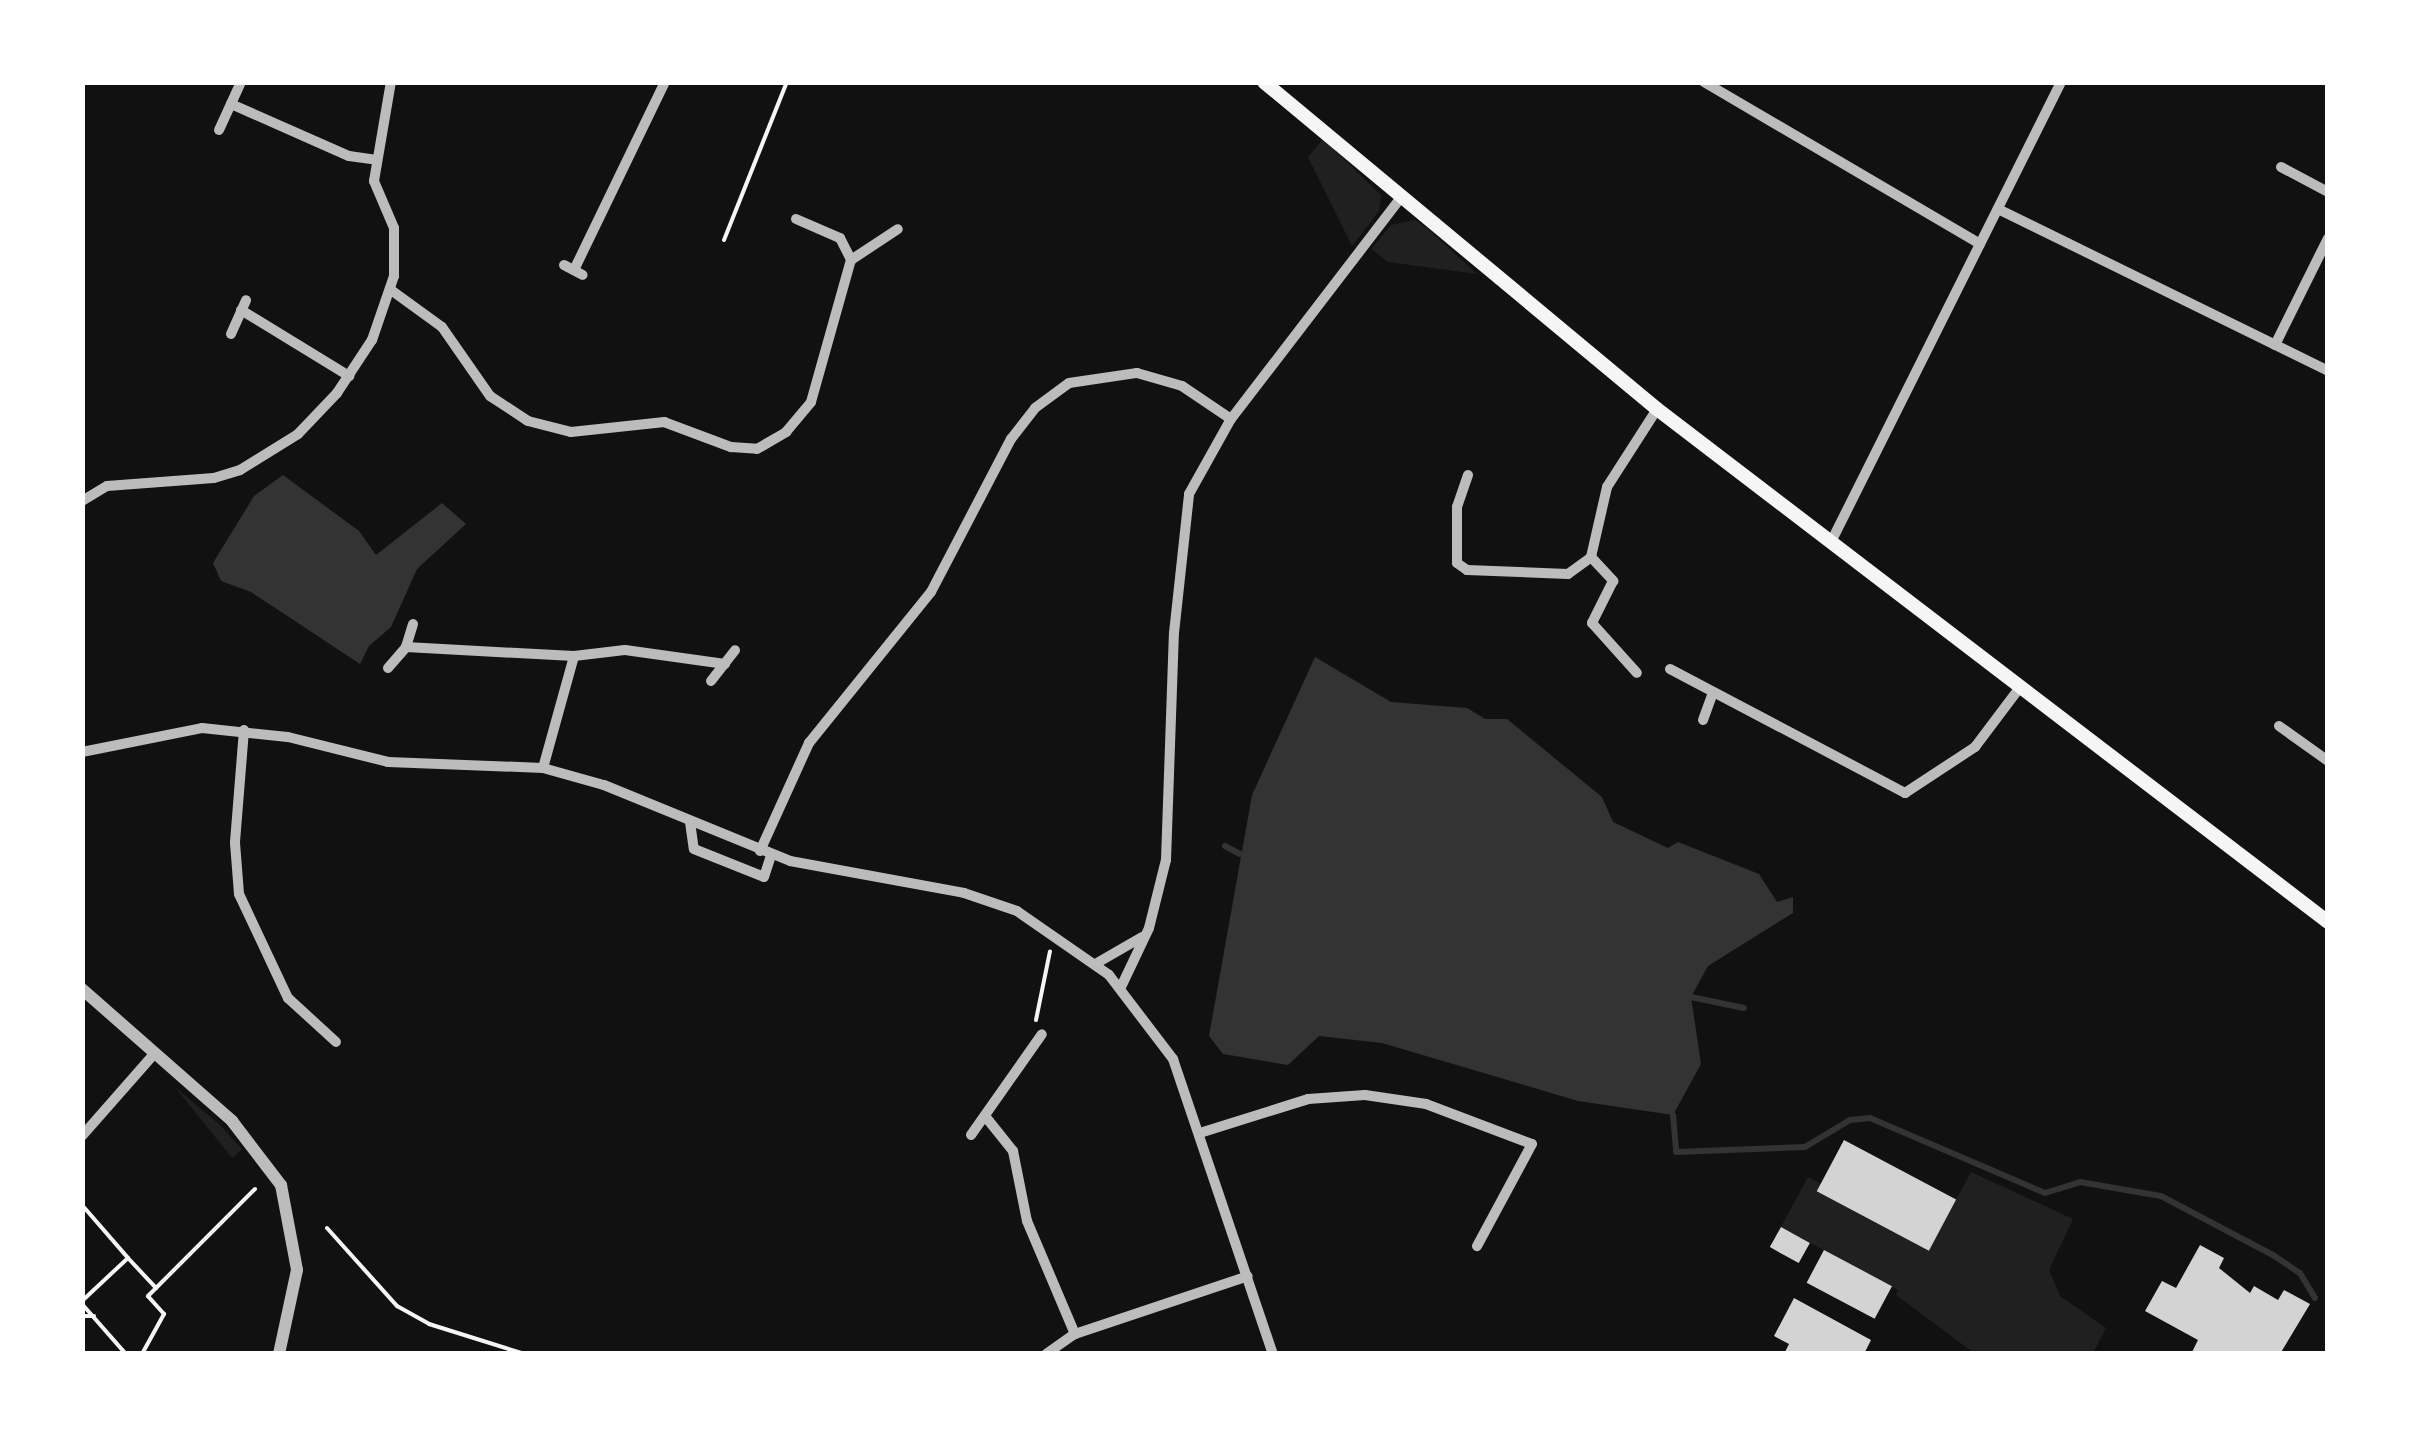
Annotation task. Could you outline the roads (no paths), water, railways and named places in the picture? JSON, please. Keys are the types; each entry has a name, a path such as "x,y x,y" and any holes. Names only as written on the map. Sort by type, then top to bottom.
{"main road":[{"path":"1264,82 1656,409 2328,922"}],"street":[{"path":"220,130 240,82"},
{"path":"82,501 108,486 214,478 253,464 313,420 350,376 391,290 394,228 376,187 391,82"},
{"path":"574,270 665,82"},
{"path":"1831,542 2061,82"},
{"path":"1705,83 1980,244"},
{"path":"231,104 349,156 377,160"},
{"path":"2281,167 2328,192"},
{"path":"1121,988 1158,901 1168,833 1174,633 1189,494 1232,420 1403,195"},
{"path":"1998,209 2328,371"},
{"path":"796,219 840,238 851,260"},
{"path":"391,290 442,328 490,396 528,421 571,432 664,422 731,448 757,449 786,432 811,402 851,260 898,229"},
{"path":"2274,345 2328,238"},
{"path":"231,334 244,305 350,376"},
{"path":"690,822 694,849 764,877 766,853 809,743 930,592 1011,439 1035,408 1069,383 1127,372 1182,386 1232,420"},
{"path":"1468,475 1455,540 1457,563 1467,570 1568,574 1590,557 1608,487 1656,409"},
{"path":"1590,557 1613,582 1592,623 1637,673"},
{"path":"388,668 406,647 413,624"},
{"path":"406,647 574,656 625,650 725,664"},
{"path":"711,681 735,650"},
{"path":"543,768 574,656"},
{"path":"1670,669 1906,792 1975,747 2021,686"},
{"path":"1703,720 1713,693"},
{"path":"2280,726 2328,761"},
{"path":"82,752 174,730 244,730 388,762 543,768 604,785 766,853 986,898 1056,932 1121,988 1173,1059 1203,1132 1273,1354"},
{"path":"244,730 234,843 239,894 288,998 336,1042"},
{"path":"1097,964 1143,936"},
{"path":"82,989 232,1121 275,1176 296,1248 279,1354"},
{"path":"971,1135 1042,1034"},
{"path":"82,1136 154,1054"},
{"path":"1203,1132 1308,1099 1365,1095 1426,1104 1532,1144 1477,1246"},
{"path":"985,1116 1013,1151 1028,1221 1075,1334"},
{"path":"1046,1354 1075,1334 1248,1276"}],"waterway":[{"path":"1225,846 1240,854"},
{"path":"1691,997 1744,1008"},
{"path":"1673,1115 1676,1152 1805,1147 1850,1120 1870,1118 2045,1193 2080,1182 2161,1196 2273,1255 2300,1273 2315,1298"}]}
